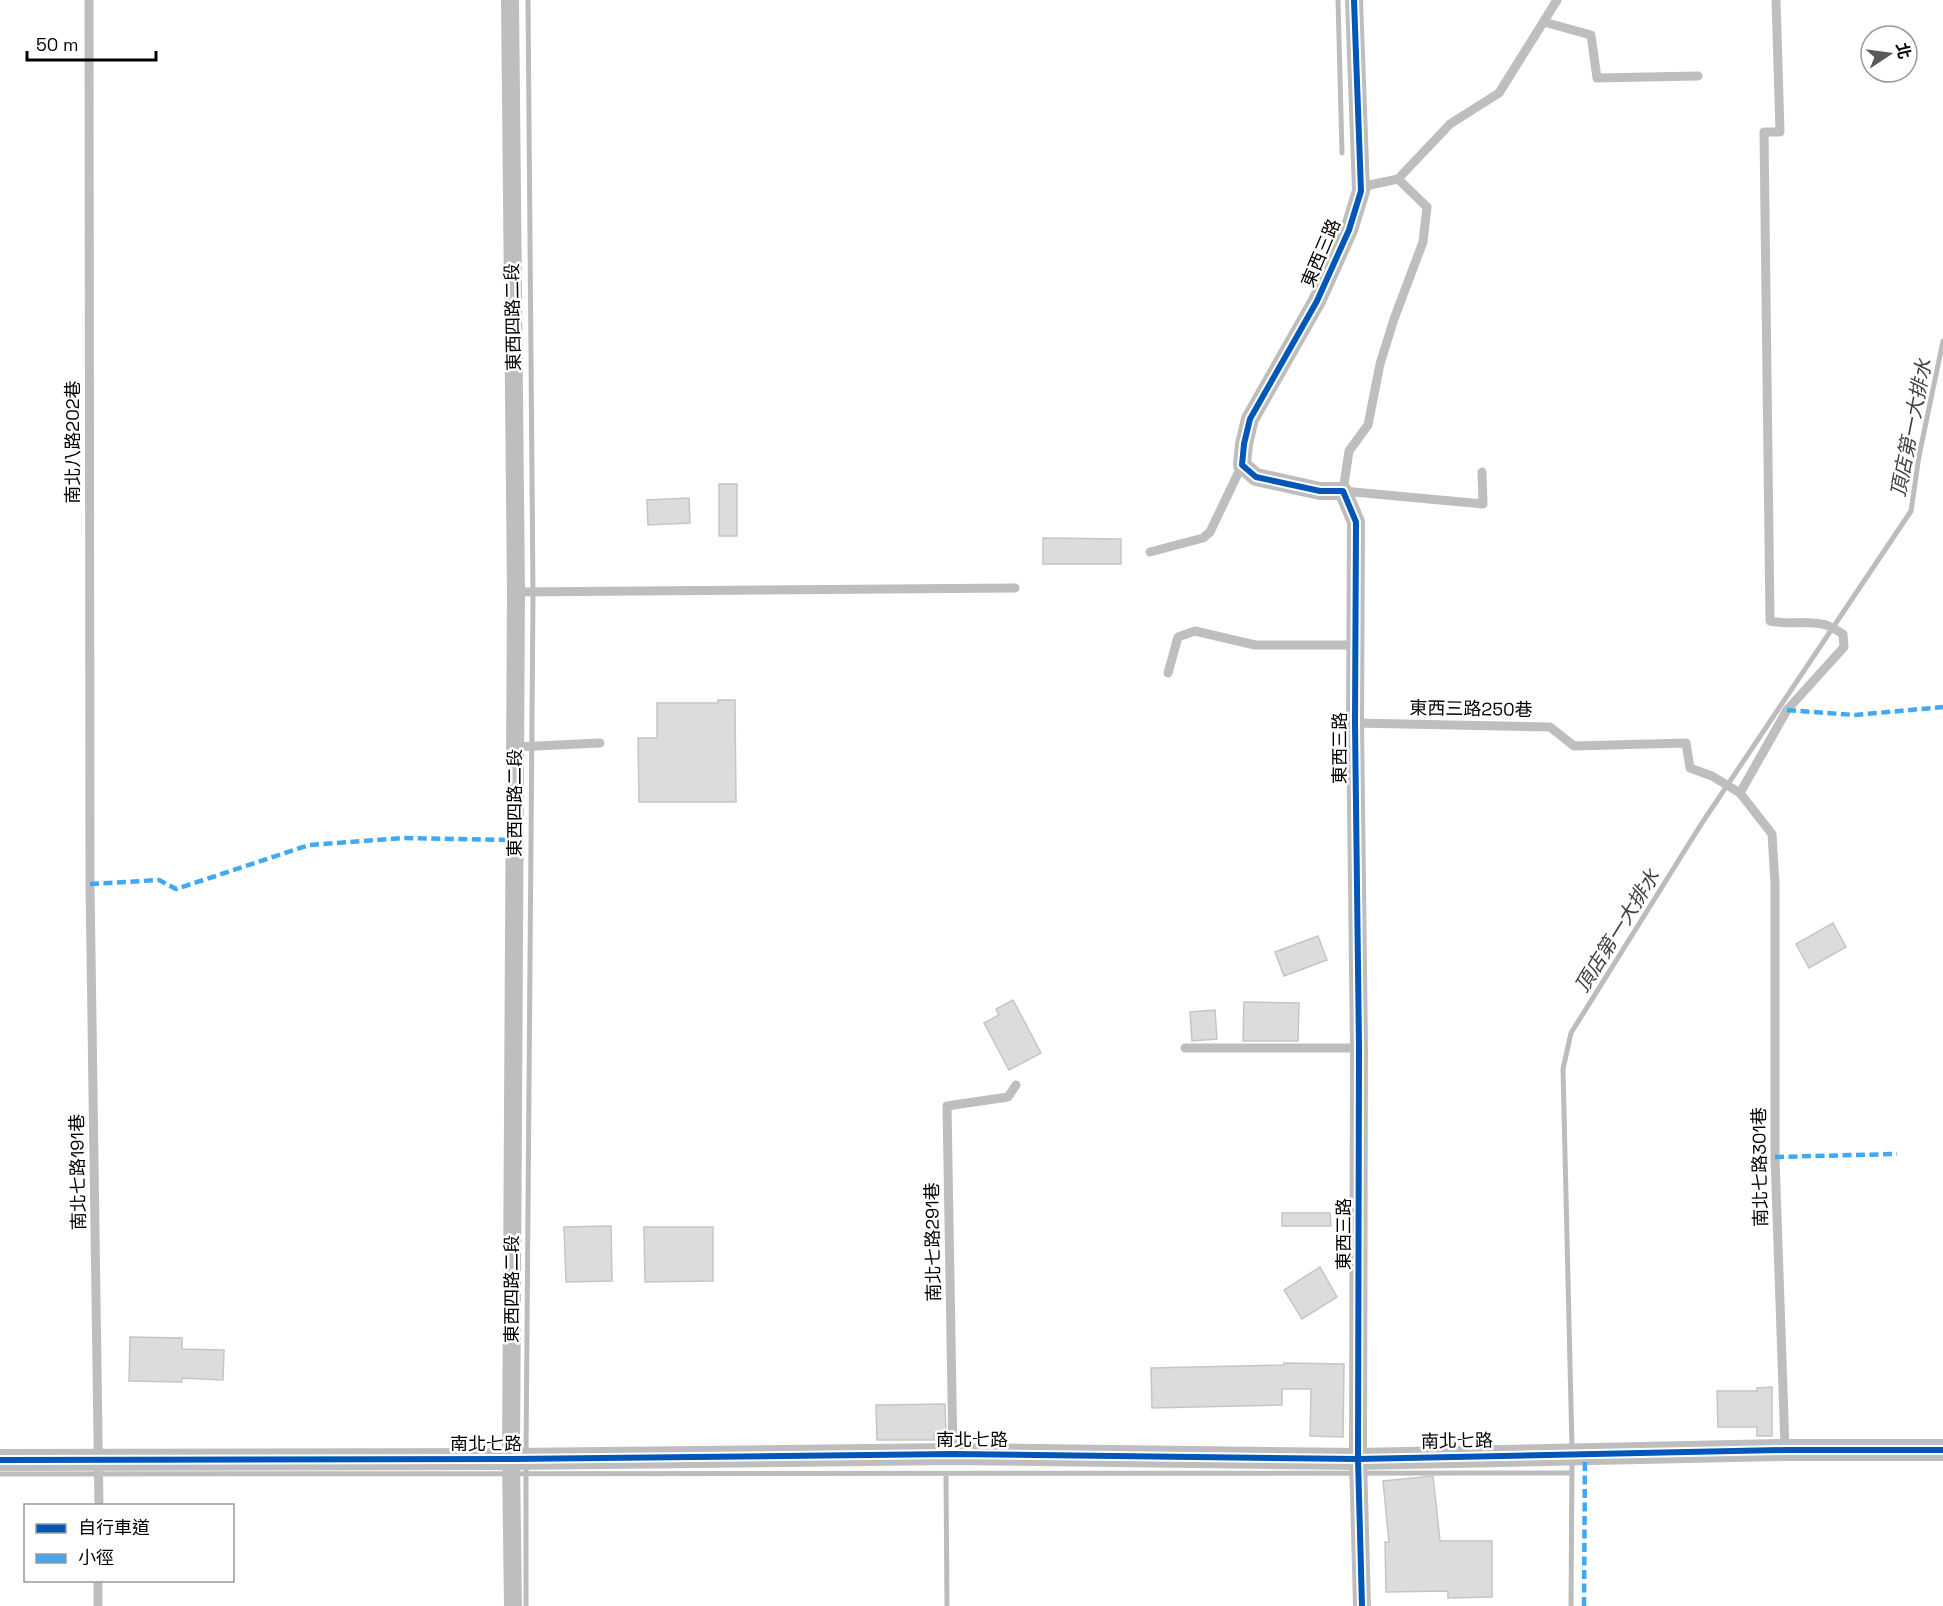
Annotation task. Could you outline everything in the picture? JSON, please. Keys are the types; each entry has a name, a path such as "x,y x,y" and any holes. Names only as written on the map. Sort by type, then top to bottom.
{"street":[{"name":"東西四路二段","path":"510,0 516,592 511,1459 513,1606"},
{"name":"東西三路","path":"1242,465 1250,419 1317,301 1349,230 1361,191 1354,0"},
{"path":"1242,465 1256,477 1320,491 1343,491"},
{"name":"東西三路","path":"1343,491 1356,522 1355,723 1359,1048 1358,1459 1362,1606"},
{"name":"南北七路","path":"0,1460 511,1459 953,1454 1358,1459 1785,1450 1943,1450"}],"lane":[{"name":"南北八路202巷","path":"89,0 90,884"},
{"path":"1361,191 1370,185 1398,179 1449,124 1499,93 1557,0"},
{"path":"1740,793 1787,710 1844,647 1843,634 1828,625 1807,622 1784,624 1770,621 1764,132 1780,132 1776,0"},
{"path":"1544,22 1591,35 1597,78 1698,76"},
{"path":"1398,179 1427,207 1423,242 1380,364 1368,425 1349,451 1343,491 1483,504 1482,472"},
{"path":"1150,552 1203,538 1210,532 1242,465"},
{"path":"516,592 1015,588"},
{"path":"1168,673 1178,637 1195,631 1255,645 1357,645"},
{"name":"東西三路250巷","path":"1355,723 1550,727 1574,746 1686,743 1690,768 1712,776 1740,793 1772,834 1775,883"},
{"path":"515,747 600,743"},
{"name":"南北七路301巷","path":"1775,883 1775,1156 1785,1450"},
{"name":"南北七路191巷","path":"90,884 99,1504"},
{"path":"1185,1048 1359,1048"},
{"name":"南北七路291巷","path":"953,1454 948,1106 1008,1097 1016,1085"},
{"path":"98,1582 98,1606"}],"building":[{"path":"719,484 737,484 737,536 719,536"},
{"path":"689,498 690,523 648,525 647,500"},
{"path":"1043,538 1121,539 1121,564 1043,564"},
{"path":"718,700 735,700 736,802 639,802 638,738 657,738 657,703 718,703"},
{"path":"1833,923 1846,947 1809,968 1796,944"},
{"path":"1318,936 1327,960 1284,976 1275,952"},
{"path":"1013,1000 1041,1053 1009,1070 984,1023 999,1015 996,1009"},
{"path":"1244,1002 1299,1003 1298,1041 1243,1041"},
{"path":"1215,1010 1217,1039 1192,1041 1190,1012"},
{"path":"1282,1213 1330,1213 1331,1226 1282,1226"},
{"path":"611,1226 612,1281 566,1282 564,1227"},
{"path":"644,1227 713,1227 713,1281 645,1282"},
{"path":"1320,1267 1337,1297 1302,1319 1284,1290"},
{"path":"130,1337 182,1338 182,1349 224,1350 223,1380 182,1378 182,1382 129,1381"},
{"path":"1284,1363 1344,1364 1343,1437 1310,1436 1311,1389 1282,1389 1282,1405 1152,1408 1151,1368 1284,1365"},
{"path":"1772,1387 1772,1436 1757,1436 1757,1427 1718,1427 1717,1391 1757,1391 1757,1388"},
{"path":"945,1404 946,1433 934,1433 934,1440 877,1440 876,1405"},
{"path":"1433,1476 1440,1541 1492,1541 1492,1597 1448,1598 1448,1591 1386,1592 1385,1542 1389,1542 1383,1481"}],"waterway":[{"path":"526,1454 533,596 528,0"},
{"path":"1338,0 1342,153"},
{"name":"頂店第一大排水","path":"1572,1448 1563,1069 1571,1033 1700,826 1911,511 1919,456 1943,341"},
{"name":"頂店第一大排水","path":"1571,1606 1572,1461"},
{"path":"526,1464 526,1606"},
{"path":"0,1474 1572,1473"},
{"path":"946,1474 947,1606"}],"marked path":[{"path":"1787,710 1855,715 1943,707"},
{"path":"90,884 159,880 176,889 309,845 404,838 515,840"},
{"path":"1775,1157 1897,1154"},
{"path":"1584,1606 1585,1454"}],"cycle path":[{"path":"1354,0 1361,191 1349,230 1317,301 1250,419 1242,465 1256,477 1320,491 1343,491 1356,522 1355,723 1359,1048 1358,1459 1362,1606"},
{"path":"0,1460 511,1459 953,1454 1358,1459 1785,1450 1943,1450"}]}
